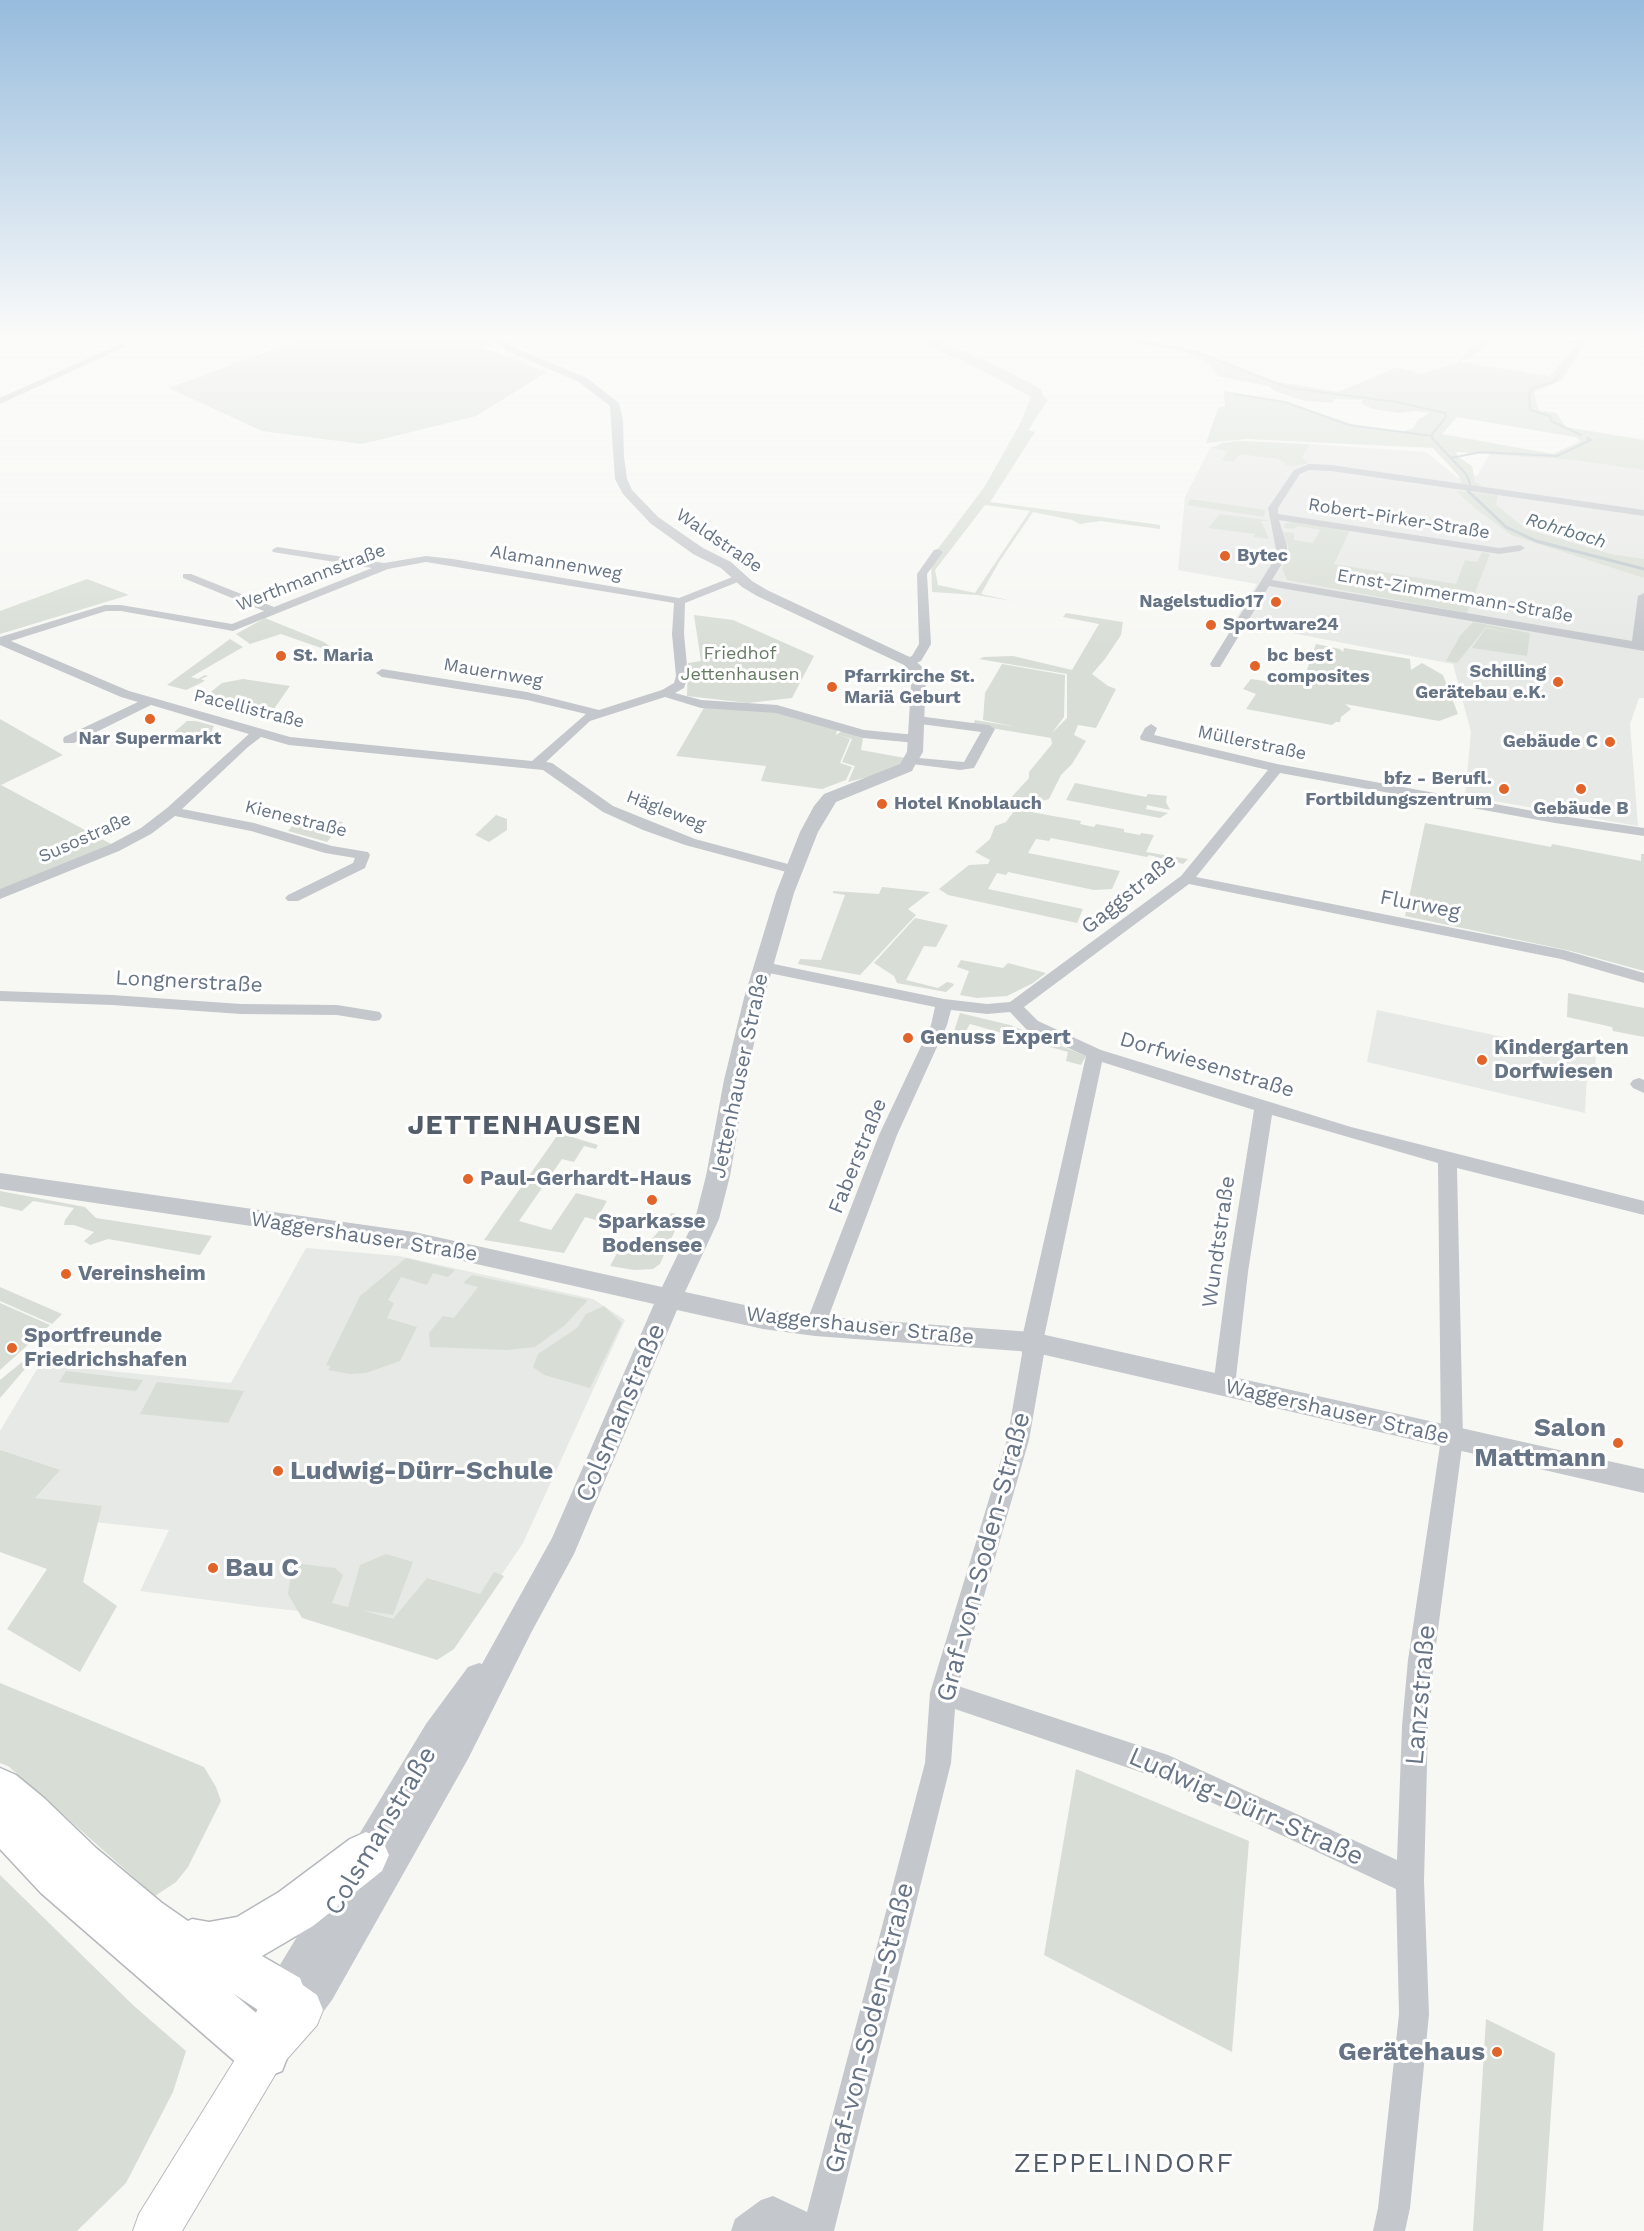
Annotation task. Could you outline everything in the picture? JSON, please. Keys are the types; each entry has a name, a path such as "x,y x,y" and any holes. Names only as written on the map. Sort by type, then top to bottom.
{"highway":[{"path":"0,1791 114,1896 174,1940 256,1979 292,2003"},
{"path":"0,1816 58,1876 264,2053"},
{"path":"174,1940 209,1946 230,1944 250,1937 296,1909 366,1855"}],"main road":[{"name":"Colsmanstraße","path":"156,2231 292,2003"}],"street":[{"name":"Waldstraße","path":"618,439 618,468 627,491 654,520 698,551 726,565 739,578 762,593 909,662"},
{"path":"1216,664 1282,555 1273,508 1297,471 1309,466 1644,513"},
{"name":"Robert-Pirker-Straße","path":"1273,516 1498,551 1520,548"},
{"path":"277,550 385,566"},
{"path":"917,720 989,729 969,765 912,760 916,739 918,671 909,662 917,658 925,644 922,574 938,552"},
{"name":"Werthmannstraße","path":"0,641 105,608 121,608 233,628 385,566 426,559"},
{"name":"Alamannenweg","path":"426,559 680,601"},
{"path":"188,576 274,611"},
{"path":"536,764 586,718 666,693 680,685 682,676 678,634 680,601 739,578"},
{"name":"Ernst-Zimmermann-Straße","path":"1266,582 1641,646 1644,596"},
{"name":"Pacellistraße","path":"0,641 72,673 150,701 289,741 536,764"},
{"name":"Mauernweg","path":"382,673 527,696 597,713"},
{"path":"666,693 678,699 701,704 777,709 864,734 916,739"},
{"path":"69,740 150,701"},
{"name":"Müllerstraße","path":"1151,728 1146,737 1277,768 1555,819 1644,832"},
{"name":"Susostraße","path":"0,894 114,848 146,831 172,811 243,744 259,733"},
{"name":"Jettenhauser Straße","path":"669,1299 709,1211 718,1176 748,1020 794,870 809,832 830,798 890,775 906,767 912,760"},
{"name":"Hägleweg","path":"536,764 547,766 608,809 648,827 690,842 794,870"},
{"name":"Gaggstraße","path":"1014,1007 1186,879 1277,768"},
{"name":"Kienestraße","path":"172,811 254,827 330,850 363,855 360,865 293,898"},
{"name":"Flurweg","path":"1186,879 1564,955 1644,978"},
{"path":"764,967 944,1004 987,1009 1014,1007"},
{"name":"Longnerstraße","path":"0,996 112,1000 241,1009 337,1010 374,1016"},
{"name":"Faberstraße","path":"815,1326 888,1135 939,1024 944,1004"},
{"name":"Dorfwiesenstraße","path":"1014,1007 1032,1025 1095,1054 1447,1159 1644,1208"},
{"name":"Graf-von-Soden-Straße","path":"818,2231 938,1763 943,1693 1018,1440 1033,1354 1032,1342 1095,1054"},
{"name":"Wundtstraße","path":"1224,1386 1238,1272 1264,1106"},
{"name":"Lanzstraße","path":"1389,2231 1394,2208 1414,2024 1410,1881 1415,1726 1421,1660 1452,1438 1447,1159"},
{"name":"Waggershauser Straße","path":"0,1181 414,1241 763,1319 815,1326 1032,1342 1644,1481"},
{"name":"Colsmanstraße","path":"292,2003 319,1987 456,1747 521,1621 564,1545 669,1299"},
{"name":"Colsmanstraße","path":"292,2003 366,1855 438,1735 521,1621"},
{"name":"Ludwig-Dürr-Straße","path":"943,1693 1168,1768 1410,1881"},
{"path":"747,2231 773,2212 810,2231"}],"shaded area":[{"path":"1309,444 1426,452 1458,478 1477,476 1490,454 1573,460 1644,470 1644,698 1639,698 1630,724 1638,826 1465,796 1471,732 1453,664 1234,622 1257,584 1178,570 1185,497 1211,446 1291,457"},
{"name":"Kindergarten Dorfwiesen","path":"1377,1010 1596,1057 1594,1075 1587,1074 1585,1113 1367,1062"},
{"name":"Ludwig-Dürr-Schule","path":"306,1248 399,1256 593,1299 625,1320 523,1543 465,1629 140,1591 169,1530 0,1512 0,1431 40,1364 231,1383"}],"green space":[{"path":"324,439 382,439 362,444"},
{"path":"1011,439 1030,439 990,502 1160,525 1160,529 1101,521 1080,524 1072,520 1033,512 999,562 981,594 1012,601 977,595 932,592 931,558 985,486","holes":["985,505 1030,511 975,593 938,585 935,570"]},
{"path":"1207,439 1245,439 1206,443"},
{"path":"1248,439 1470,439 1553,454 1581,441 1578,439 1639,439 1644,440 1644,470 1573,460 1456,452 1458,457 1472,466 1475,482 1486,488 1462,484 1458,475 1433,448"},
{"path":"1239,441 1310,444 1302,457 1308,463 1295,466 1285,465 1286,463 1278,459 1240,454 1233,462 1222,460 1228,451 1212,448 1222,443"},
{"path":"1456,491 1498,495 1496,505 1526,529 1611,554 1644,559 1644,578 1511,535"},
{"path":"1190,499 1266,510 1264,517 1187,505"},
{"path":"1220,514 1269,521 1261,521 1269,539 1254,537 1255,534 1208,528"},
{"path":"1286,523 1350,530 1334,564 1456,584 1465,560 1477,562 1482,552 1490,554 1467,613 1287,580 1282,568 1289,556 1288,546 1282,532 1294,533 1294,540 1313,543 1320,530 1298,526 1294,529 1285,528"},
{"path":"87,579 129,595 0,634 0,611"},
{"path":"1066,613 1123,622 1121,635 1092,674 1116,689 1096,728 1078,725 1074,735 1086,741 1072,764 1061,775 1049,799 1039,802 1031,812 1081,821 1080,824 1094,827 1096,824 1124,829 1124,832 1154,835 1146,852 1188,859 1183,864 1149,855 1147,857 1051,838 1049,841 1036,839 1028,853 1120,871 1112,889 1094,890 1008,872 1006,875 997,873 988,889 1083,909 1077,923 948,895 939,889 969,865 988,864 990,860 975,852 990,839 995,826 1006,822 1017,807 1009,800 1029,778 1029,772 1052,744 1051,738 973,725 975,720 1017,727 983,720 985,693 1002,664 1065,675 1064,717 1052,733 1067,718 1067,674 979,659 1013,656 1072,670 1099,624 1063,617"},
{"name":"Friedhof Jettenhausen","path":"694,615 733,620 814,656 792,698 748,703 687,696 688,663 701,661"},
{"path":"265,618 331,647 324,649 281,634 250,644 236,634"},
{"path":"1473,622 1530,633 1527,656 1472,648 1486,628 1515,634 1486,627 1457,663 1446,661 1460,636"},
{"path":"230,639 243,647 191,677 198,679 205,675 208,676 201,679 205,681 186,690 167,685"},
{"path":"1316,644 1340,649 1343,652 1344,648 1410,659 1411,670 1422,663 1443,675 1458,714 1439,721 1345,704 1351,709 1341,717 1340,722 1332,725 1246,709 1256,694 1243,689 1251,679 1284,684 1304,678"},
{"path":"243,679 290,686 269,716 202,699 222,683"},
{"path":"705,706 782,713 837,730 836,735 842,731 863,738 861,750 905,758 899,765 876,775 848,782 855,766 842,762 852,739 839,735 850,739 840,763 852,767 846,780 822,789 761,781 766,766 676,756"},
{"path":"0,719 63,755 1,785 113,845 0,890"},
{"path":"187,721 214,726 210,735 205,732 199,737 172,734"},
{"path":"1075,783 1146,797 1148,794 1167,796 1166,802 1170,810 1147,805 1146,809 1168,813 1160,818 1066,800"},
{"path":"496,815 507,819 507,830 489,842 475,835"},
{"path":"300,817 343,822 327,842 288,831"},
{"path":"1425,823 1551,847 1552,844 1641,861 1641,854 1644,854 1644,971 1571,951 1405,916"},
{"path":"882,887 930,892 908,909 916,915 860,975 798,964 800,959 821,960 845,895 833,893 833,891 879,894"},
{"path":"915,918 948,925 936,947 924,946 906,980 938,988 947,982 952,983 954,985 946,992 897,983 894,976 874,963"},
{"path":"961,960 1003,968 1008,963 1046,973 1033,983 1007,996 977,998 960,995 969,971 957,967"},
{"path":"1568,993 1644,1008 1644,1037 1613,1031 1612,1027 1567,1017"},
{"path":"960,1013 1010,1025 1086,1056 1081,1065 1066,1061 1068,1052 970,1024 964,1034 954,1031"},
{"path":"559,1133 598,1145 596,1149 584,1146 574,1162 562,1159 519,1221 551,1230 576,1193 607,1201 598,1217 636,1227 634,1231 585,1217 564,1253 484,1240"},
{"path":"0,1191 85,1207 96,1218 212,1236 200,1255 108,1239 90,1245 84,1241 94,1232 74,1225 64,1225 74,1208 33,1201 22,1211 0,1206"},
{"path":"671,1213 682,1215 660,1264 653,1269 634,1270 610,1266 623,1242 651,1240"},
{"path":"406,1258 455,1270 448,1277 433,1273 427,1285 401,1277 388,1300 394,1303 387,1318 417,1327 400,1361 366,1373 350,1374 328,1370 331,1366 326,1365 360,1296"},
{"path":"472,1275 588,1300 564,1326 535,1347 507,1350 430,1347 429,1333 443,1316 454,1318 478,1287 463,1283"},
{"path":"0,1287 62,1314 52,1324 0,1301"},
{"name":"Sportfreunde Friedrichshafen","path":"0,1303 50,1325 0,1370"},
{"path":"604,1306 622,1323 590,1388 544,1375 533,1367 538,1354 577,1328 586,1314"},
{"path":"33,1353 37,1355 0,1398 0,1380"},
{"path":"66,1371 143,1380 136,1391 59,1382"},
{"path":"157,1382 244,1391 228,1423 140,1414"},
{"path":"0,1450 60,1470 35,1498 102,1506 83,1582 117,1606 80,1672 7,1629 47,1569 0,1552"},
{"path":"386,1554 413,1562 393,1615 362,1610 393,1619 427,1578 480,1594 494,1572 504,1576 454,1649 437,1660 302,1618 288,1594 293,1563 335,1568 343,1575 332,1603 348,1607 360,1565"},
{"path":"0,1683 204,1767 221,1801 188,1867 176,1882 155,1896 8,1766 0,1763"},
{"path":"1076,1769 1249,1841 1232,2052 1044,1955"},
{"path":"0,1875 134,2006 186,2051 173,2092 126,2183 77,2231 0,2231"},
{"path":"1486,2019 1555,2053 1543,2231 1473,2231"}],"waterway":[{"name":"Rohrbach","path":"1433,439 1466,474 1470,483 1468,491"},
{"path":"1451,458 1481,452 1557,456 1591,440 1589,439"},
{"name":"Rohrbach","path":"1468,491 1506,527 1536,541 1644,569"}],"place":[{"name":"Bytec","path":"1225,556"},
{"name":"Nagelstudio17","path":"1276,602"},
{"name":"Sportware24","path":"1211,625"},
{"name":"St. Maria","path":"281,656"},
{"name":"bc best composites","path":"1255,666"},
{"name":"Schilling Gerätebau e.K.","path":"1558,682"},
{"name":"Pfarrkirche St. Mariä Geburt","path":"832,687"},
{"name":"Nar Supermarkt","path":"150,719"},
{"name":"Gebäude C","path":"1610,742"},
{"name":"bfz - Berufl. Fortbildungszentrum","path":"1504,789"},
{"name":"Gebäude B","path":"1581,789"},
{"name":"Hotel Knoblauch","path":"882,804"},
{"name":"Genuss Expert","path":"908,1038"},
{"name":"Kindergarten Dorfwiesen","path":"1482,1060"},
{"name":"Paul-Gerhardt-Haus","path":"468,1179"},
{"name":"Sparkasse Bodensee","path":"652,1200"},
{"name":"Vereinsheim","path":"66,1274"},
{"name":"Sportfreunde Friedrichshafen","path":"12,1348"},
{"name":"Salon Mattmann","path":"1618,1443"},
{"name":"Ludwig-Dürr-Schule","path":"278,1471"},
{"name":"Bau C","path":"213,1568"},
{"name":"Gerätehaus","path":"1497,2052"}],"district":[{"name":"JETTENHAUSEN","path":"525,1126"},
{"name":"ZEPPELINDORF","path":"1124,2164"}]}
